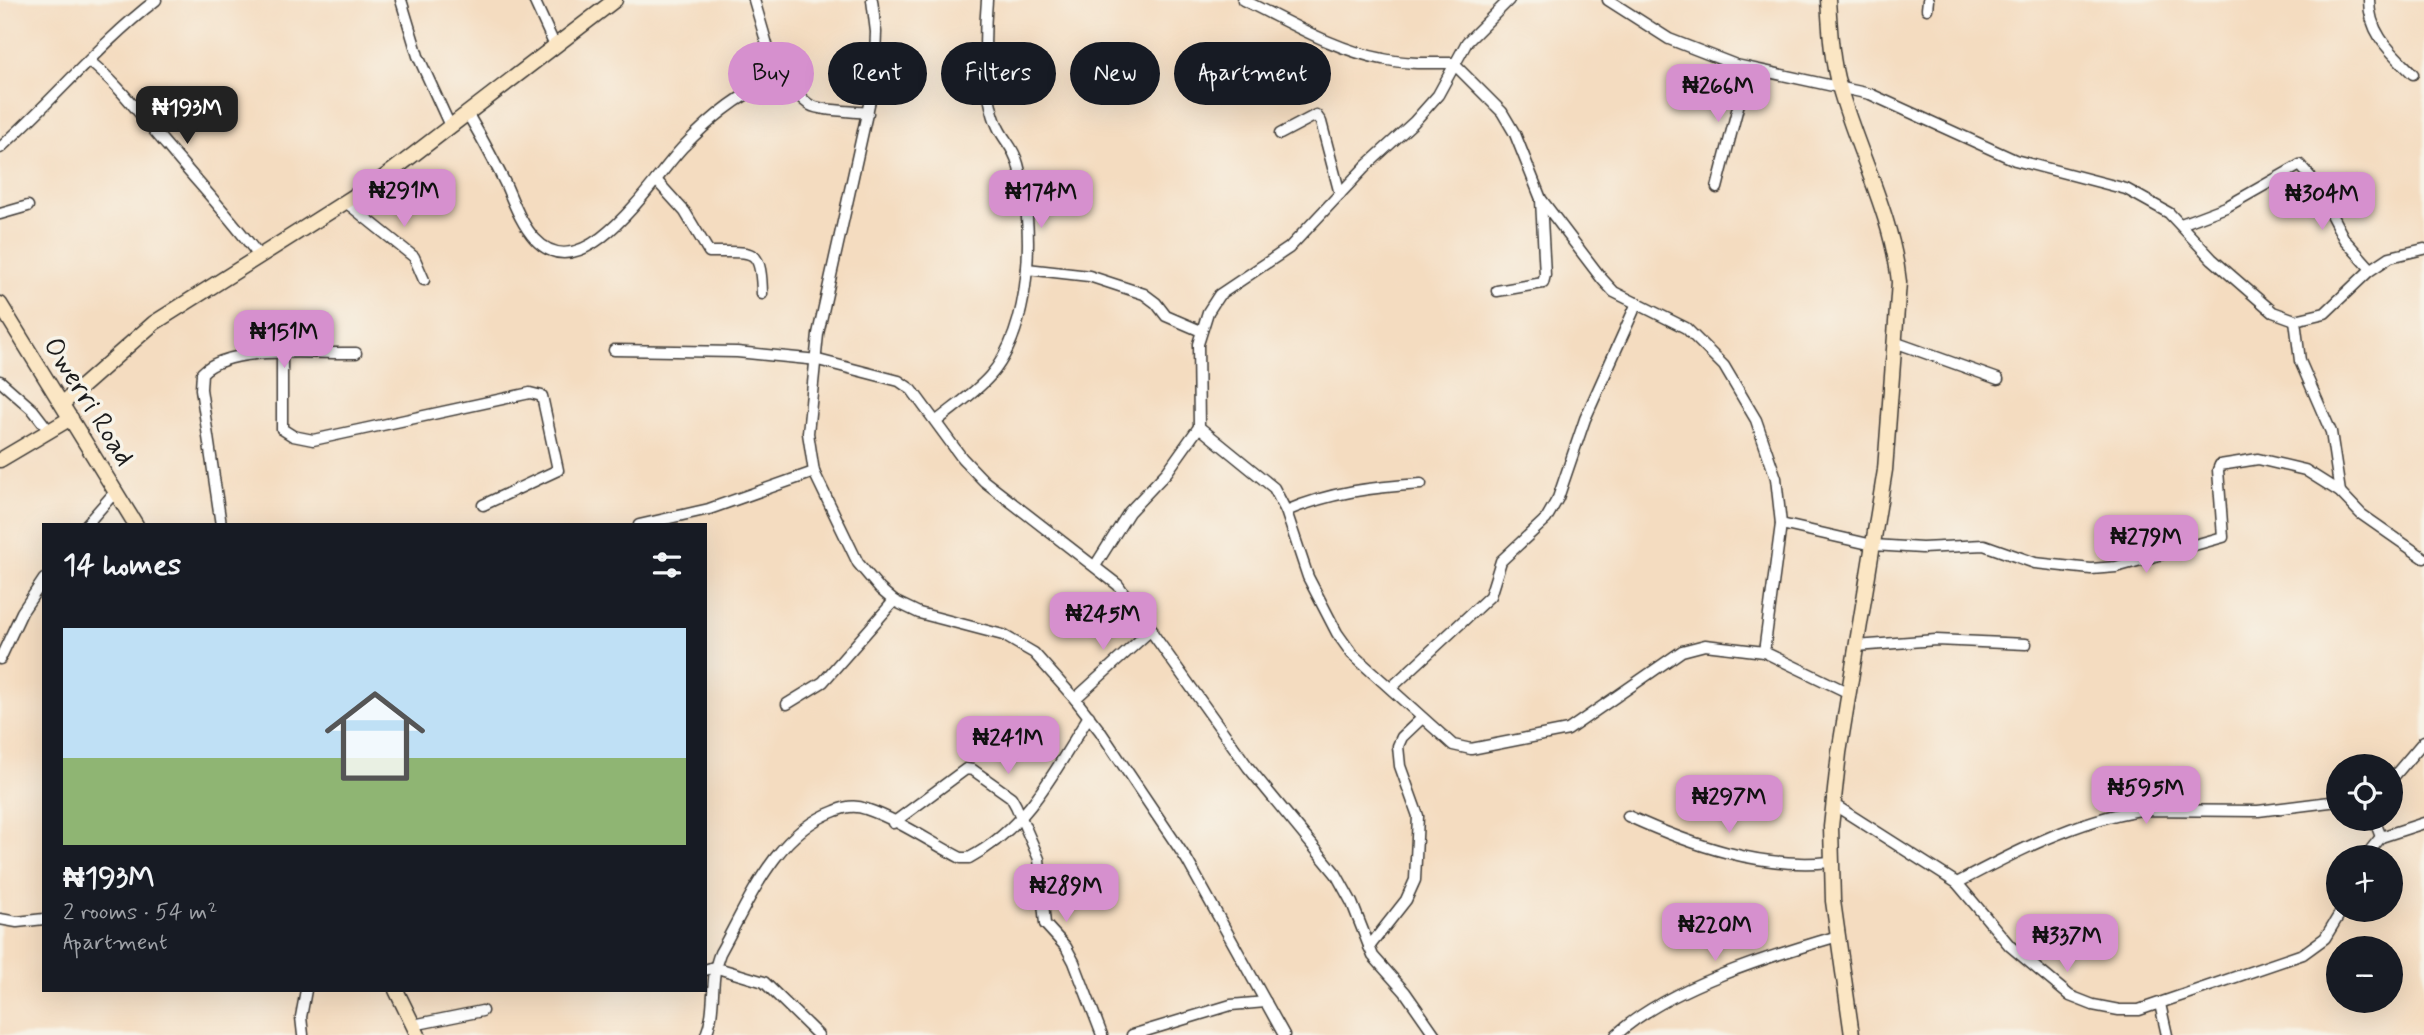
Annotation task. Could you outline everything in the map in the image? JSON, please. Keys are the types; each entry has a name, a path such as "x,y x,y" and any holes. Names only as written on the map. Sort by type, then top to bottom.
{"street":[{"path":"0,148 109,40 156,0"},
{"path":"401,0 418,56 450,126"},
{"path":"534,0 555,46"},
{"path":"62,404 154,323 347,203 615,0"},
{"path":"754,0 766,42"},
{"path":"872,0 875,11 876,52 868,113 824,301 808,433 814,472 858,564 894,601 919,613 1003,635 1034,653 1074,699 1187,860 1284,1035"},
{"path":"937,421 990,375 1007,348 1024,300 1027,269 1019,167 1011,143 998,126 984,49 987,0"},
{"path":"1243,0 1335,44 1380,59 1413,64 1453,63 1502,112 1515,134 1541,199 1602,279 1614,292 1686,328 1724,366 1756,420 1776,478 1781,524 1764,652"},
{"path":"1095,566 1129,512 1167,472 1199,427 1198,344 1208,312 1219,295 1289,248 1430,106 1467,42 1510,0"},
{"path":"1608,0 1670,38 1748,68 1839,86 1884,99 2015,160 2126,189 2157,204 2181,224 2212,259 2273,312 2295,320 2325,313 2371,269 2403,252 2424,249"},
{"path":"1828,0 1839,86 1897,262 1897,343 1885,470 1833,804 1830,862 1852,1035"},
{"path":"2369,0 2369,14 2379,40 2413,74"},
{"path":"89,61 120,88 199,184 228,214 259,256"},
{"path":"1717,188 1748,68"},
{"path":"467,113 521,217 536,240 554,251 581,249 595,243 621,221 684,145 733,105"},
{"path":"810,105 868,113"},
{"path":"1280,134 1316,116 1321,122 1340,194"},
{"path":"2181,224 2226,207 2300,165 2314,180 2344,239 2371,269"},
{"path":"656,180 685,212 709,252 751,253 757,257 761,267 762,294"},
{"path":"1497,291 1543,283 1541,199"},
{"path":"347,203 414,257 424,280"},
{"path":"0,214 28,206"},
{"path":"1027,269 1089,275 1144,294 1156,303 1166,316 1201,331"},
{"path":"1391,688 1490,596 1501,561 1546,519 1558,498 1585,419 1637,303"},
{"name":"Owerri Road","path":"0,304 135,523"},
{"path":"2295,320 2300,361 2331,432 2340,492"},
{"path":"1897,343 1998,379"},
{"path":"614,350 737,352 818,360 899,381 912,390 962,458 984,481 1118,585 1248,767 1336,874 1352,903 1369,947 1384,972 1405,992 1435,1035"},
{"path":"221,523 201,389 202,373 208,367 245,354 356,354"},
{"path":"282,354 282,429 293,436 313,440 530,393 542,396 558,470 483,505"},
{"path":"0,381 33,410 50,432"},
{"path":"0,460 71,418"},
{"path":"1199,427 1267,480 1286,511 1300,560 1337,633 1352,654 1441,738 1462,749 1552,735 1591,717 1682,651 1705,646 1764,652 1849,693"},
{"path":"1781,524 1828,537 1873,545 1922,548 1974,544 2047,565 2091,569 2116,567 2223,537 2218,471 2220,465 2227,461 2258,459 2305,470 2340,492 2361,514 2423,554"},
{"path":"648,523 709,509 814,472"},
{"path":"1286,511 1317,498 1361,488 1421,484"},
{"path":"88,523 115,492"},
{"path":"0,659 22,612 42,582"},
{"path":"787,704 823,682 894,601"},
{"path":"1074,699 1152,629"},
{"path":"1856,646 1936,640 2025,644"},
{"path":"706,1035 714,1005 710,969 767,870 788,840 803,827 819,817 853,807 865,808 961,858 979,853 1021,818 1040,794 1088,716"},
{"path":"1369,947 1399,911 1415,880 1418,817 1401,766 1398,746 1402,737 1422,719"},
{"path":"2403,766 2424,741"},
{"path":"893,823 966,769 973,770 1011,797 1039,859 1042,917 1074,962 1102,1035"},
{"path":"1957,883 2030,845 2121,813 2140,810 2258,811 2326,802"},
{"path":"1833,804 1957,883 2010,946 2070,996 2119,1010 2160,1004 2303,954 2325,938 2335,922"},
{"path":"1628,817 1673,838 1783,864 1830,862"},
{"path":"2375,845 2381,837 2424,823"},
{"path":"2379,831 2381,837"},
{"path":"0,919 17,922 42,919"},
{"path":"1616,1035 1662,1003 1783,952 1838,936"},
{"path":"710,969 764,982 818,1035"},
{"path":"303,1035 301,1017 306,992"},
{"path":"397,992 416,1030 482,1012"},
{"path":"1132,1035 1231,1005 1266,1002"},
{"path":"2160,1004 2167,1035"}]}
